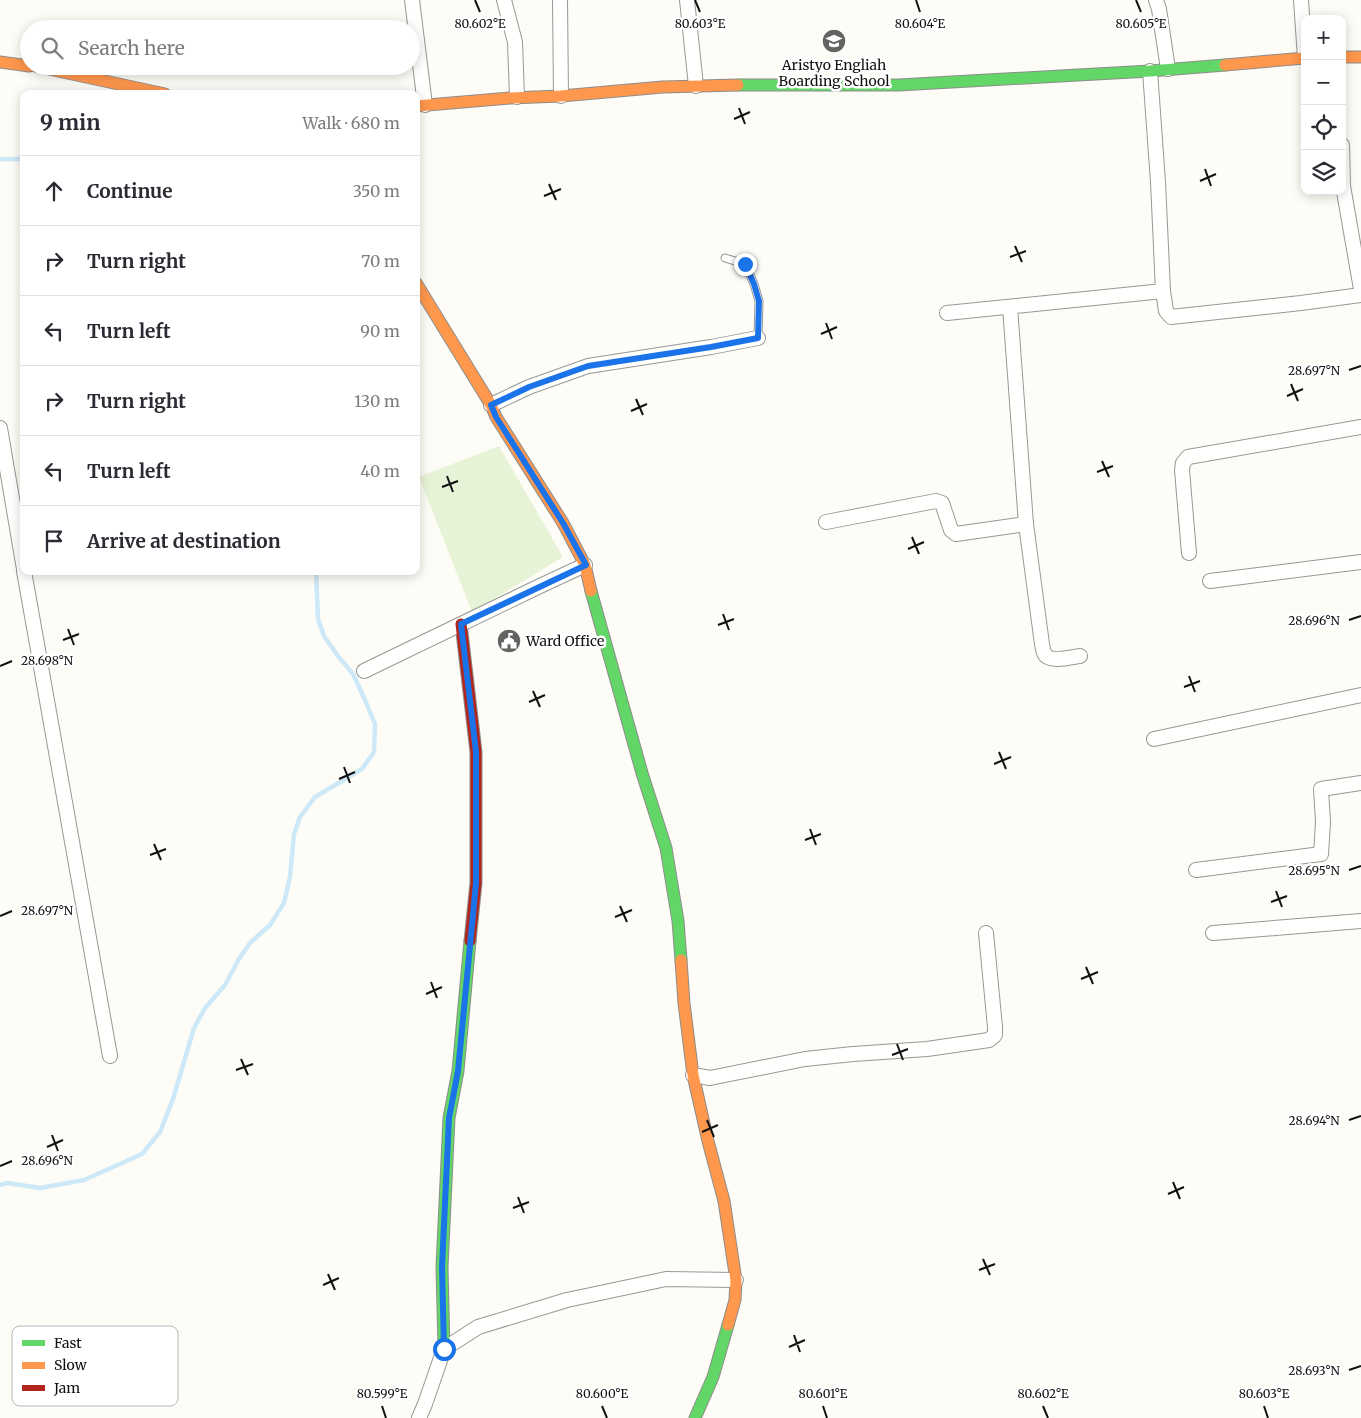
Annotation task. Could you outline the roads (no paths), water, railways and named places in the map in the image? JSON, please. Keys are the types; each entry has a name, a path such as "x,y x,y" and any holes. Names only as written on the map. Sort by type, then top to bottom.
{"street":[{"path":"412,0 414,20"},
{"path":"504,0 515,42 517,97"},
{"path":"560,0 561,96"},
{"path":"687,0 696,86"},
{"path":"1156,0 1168,69"},
{"path":"1301,0 1302,15"},
{"path":"1346,58 1361,57"},
{"path":"421,106 663,87 898,84 1150,71 1301,58"},
{"path":"0,62 20,65"},
{"path":"1150,71 1163,290 1166,311 1171,317 1361,295"},
{"path":"77,75 146,90"},
{"path":"418,75 420,90"},
{"path":"1342,150 1343,186 1361,289"},
{"path":"420,290 491,405 496,417 563,523 586,565 596,609 642,773 666,848 678,921 684,1003 693,1075 724,1201 736,1280 735,1300 713,1377 695,1418"},
{"path":"947,313 1163,290"},
{"path":"1010,307 1026,524 1044,654 1049,658 1058,659 1080,656"},
{"path":"491,405 529,387 588,366 758,338"},
{"path":"1189,553 1182,470 1182,463 1188,457 1361,427"},
{"path":"0,428 20,546"},
{"path":"826,522 936,501 942,503 951,530 956,534 1026,524"},
{"path":"1210,581 1361,562"},
{"path":"364,671 586,565"},
{"path":"25,575 110,1056"},
{"path":"419,1418 426,1404 444,1349 442,1267 449,1118 458,1071 476,883 476,752 461,624"},
{"path":"1154,739 1361,695"},
{"path":"1196,870 1321,854 1323,822 1321,789 1361,783"},
{"path":"1213,933 1361,921"},
{"path":"693,1075 710,1078 805,1059 927,1049 989,1040 995,1035 995,1027 986,933"},
{"path":"444,1349 478,1327 566,1300 666,1279 736,1280"}],"lane":[{"path":"725,258 745,264 754,284 759,301 758,338"}],"waterway":[{"path":"0,159 20,159"},
{"path":"0,1185 7,1183 40,1188 84,1180 142,1154 160,1132 173,1099 194,1028 205,1008 225,985 250,943 270,925 284,903 290,877 294,834 300,817 315,797 362,769 374,752 375,724 365,700 353,674 324,636 318,619 316,575"}],"place":[{"name":"Aristyo Engliah Boarding School","path":"834,41"},
{"name":"Ward Office","path":"509,641"}]}
